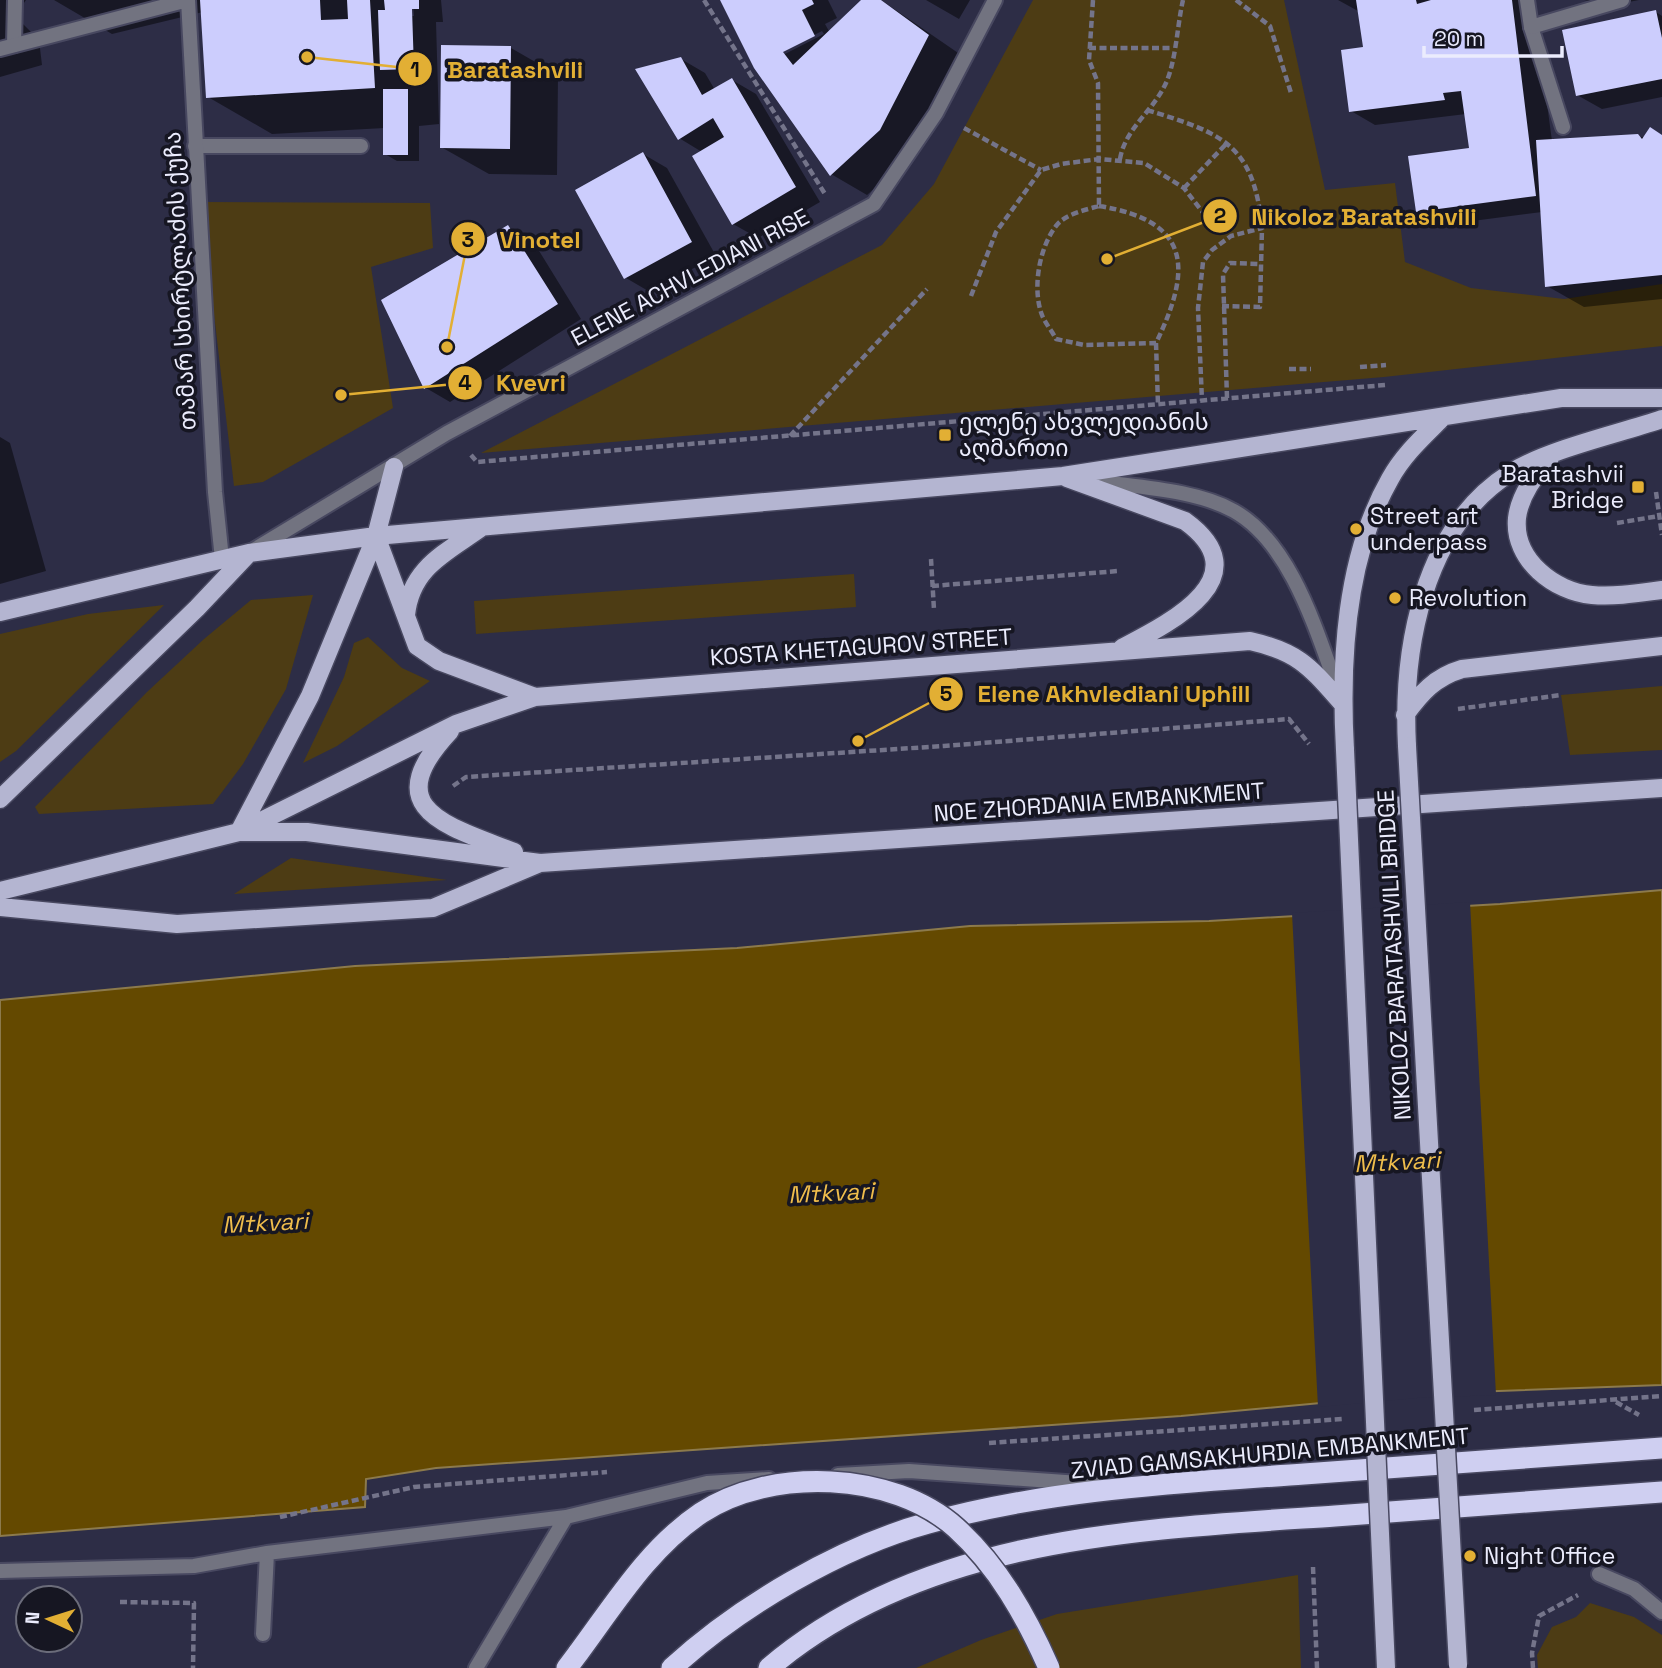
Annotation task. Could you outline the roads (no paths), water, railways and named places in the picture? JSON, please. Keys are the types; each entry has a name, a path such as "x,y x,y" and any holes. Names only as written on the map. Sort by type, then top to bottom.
{"highway":[{"name":"ZVIAD GAMSAKHURDIA EMBANKMENT","path":"672,1668 706,1638 794,1580 926,1523 1019,1503 1130,1487 1662,1448"},
{"path":"573,1660 638,1572 666,1541 701,1514 725,1499 768,1485 826,1480 872,1488 920,1504 953,1525 980,1551 1016,1601 1049,1668"},
{"path":"769,1668 791,1649 822,1630 918,1581 988,1559 1034,1549 1185,1526 1662,1492"}],"main road":[{"path":"0,612 249,553 376,536 1063,477 1562,398 1662,398"},
{"name":"NIKOLOZ BARATASHVILI BRIDGE","path":"1386,1668 1342,703 1352,597 1373,513 1390,477 1408,452 1441,418"},
{"name":"NIKOLOZ BARATASHVILI BRIDGE","path":"1458,1666 1405,715 1410,660 1434,562 1446,541 1485,492 1513,472 1552,455 1662,419"},
{"path":"1552,455 1529,482 1517,521 1531,563 1543,576 1565,588 1592,595 1662,590"},
{"path":"239,832 310,696 376,536 394,467"},
{"path":"1063,477 1185,521 1198,530 1211,548 1212,579 1199,601 1173,621 1114,653"},
{"path":"405,620 408,596 421,571 482,527"},
{"path":"376,536 405,620 417,646 439,661 535,697"},
{"path":"0,799 197,608 249,553"},
{"name":"KOSTA KHETAGUROV STREET","path":"0,891 239,832 456,724 535,697 1250,641 1271,646 1300,659 1342,703"},
{"path":"1405,715 1421,694 1443,675 1462,669 1662,646"},
{"path":"456,724 427,756 419,777 418,790 422,801 431,814 463,832 540,863"},
{"name":"NOE ZHORDANIA EMBANKMENT","path":"239,832 307,832 540,863 1662,788"},
{"name":"NOE ZHORDANIA EMBANKMENT","path":"0,906 177,924 433,908 540,863"}],"street":[{"path":"15,0 7,47 188,0"},
{"name":"თამარ სხირტლაძის ქუჩა","path":"188,0 215,492 222,559"},
{"name":"ELENE ACHVLEDIANI RISE","path":"249,553 447,433 874,204 936,113 995,0"},
{"path":"1527,0 1531,27 1563,127"},
{"path":"1531,27 1622,0"},
{"path":"195,146 361,146"},
{"path":"1063,477 1184,494 1234,511 1253,526 1274,549 1301,592 1342,703"},
{"path":"0,1571 194,1566 267,1553 566,1517 707,1483 909,1471 1130,1487"},
{"path":"476,1668 566,1517"},
{"path":"263,1634 267,1553"},
{"path":"1599,1574 1634,1589 1662,1612"}],"water":[{"name":"Mtkvari","path":"1662,890 1662,1385 1417,1394 1181,1416 436,1468 366,1479 365,1507 0,1536 0,1000 355,966 737,948 970,926 1209,921 1500,904"}],"place":[{"name":"Baratashvili","path":"307,57"},
{"name":"Nikoloz Baratashvili","path":"1107,259"},
{"name":"Vinotel","path":"447,347"},
{"name":"Kvevri","path":"341,395"},
{"name":"ელენე ახვლედიანის აღმართი","path":"945,435"},
{"name":"Baratashvii Bridge","path":"1638,487"},
{"name":"Street art underpass","path":"1356,529"},
{"name":"Revolution","path":"1395,598"},
{"name":"Elene Akhvlediani Uphill","path":"858,741"},
{"name":"Night Office","path":"1470,1556"}]}
